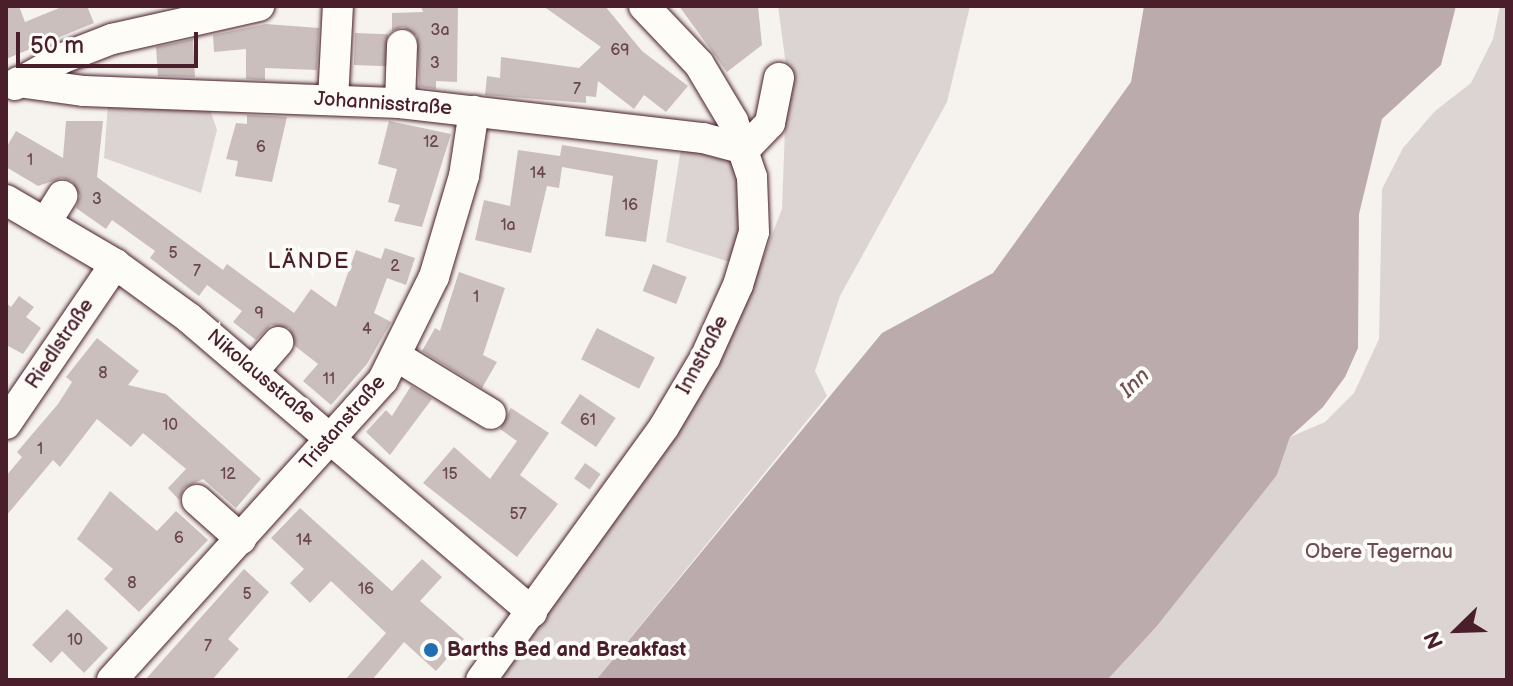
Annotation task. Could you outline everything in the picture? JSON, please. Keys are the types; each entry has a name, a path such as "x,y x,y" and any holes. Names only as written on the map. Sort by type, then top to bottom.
{"street":[{"path":"12,87 112,39 259,6"},
{"path":"333,100 338,6"},
{"name":"Innstraße","path":"481,680 664,427 705,358 738,285 754,232 756,206 745,149 699,64 644,6"},
{"path":"400,103 402,45"},
{"path":"745,149 770,123 779,78"},
{"name":"Johannisstraße","path":"12,87 400,103 703,138 745,149"},
{"name":"Tristanstraße","path":"112,680 383,380 434,277 464,176 474,111"},
{"path":"46,222 62,196"},
{"name":"Nikolausstraße","path":"6,200 115,264 254,370 532,612"},
{"name":"Riedlstraße","path":"6,424 115,264"},
{"path":"254,370 278,342"},
{"path":"396,356 491,414"},
{"path":"197,500 241,539"}],"green space":[{"path":"778,6 970,6 947,102 840,296 815,371 827,396 596,680 494,680 661,458 744,307 782,209 787,73"},
{"name":"Obere Tegernau","path":"1500,6 1507,6 1507,680 1107,680 1277,475 1290,437 1325,422 1354,393 1379,339 1382,189 1403,148 1435,111 1471,83 1493,39"},
{"path":"108,104 208,104 217,130 201,193 104,158"},
{"path":"682,142 732,159 743,197 736,264 666,242"}],"water":[{"name":"Inn","path":"1144,6 1456,6 1441,65 1382,119 1359,214 1358,348 1345,377 1323,407 1290,437 1277,475 1156,627 1107,680 596,680 882,333 993,273 1131,82"}],"building":[{"path":"6,6 19,6 25,22 64,6 87,6 94,23 6,59"},
{"path":"421,6 458,6 457,82 436,81 436,89 419,87 417,36 403,27 392,31 392,13 423,12"},
{"path":"543,6 605,6 642,51 688,86 666,112 644,95 634,109 598,81 596,97 586,96 586,103 485,95 487,76 500,78 501,57 579,68 601,47"},
{"path":"679,6 758,6 762,45 727,72"},
{"path":"266,24 319,28 317,70 265,68 265,80 246,79 246,49 214,52 213,35"},
{"path":"355,33 388,34 387,66 354,65"},
{"path":"193,39 195,77 158,76 156,47"},
{"path":"247,115 287,117 272,182 235,176 238,161 226,159 236,123 247,124"},
{"path":"66,121 103,121 97,177 223,270 227,264 294,313 311,289 336,307 356,250 381,259 385,248 415,258 406,285 387,278 374,313 391,322 367,364 331,405 303,381 318,364 295,346 289,328 271,325 256,340 233,322 242,311 207,285 199,296 150,258 155,251 112,220 106,229 76,208 80,196 72,181 62,178 38,186 6,167 6,148 16,131 63,158"},
{"path":"389,121 451,134 422,227 394,221 400,205 388,202 397,169 378,164"},
{"path":"562,145 658,160 646,242 605,236 613,176 562,167 559,188 547,186 531,253 475,240 484,200 510,206 518,150 560,156"},
{"path":"653,264 687,277 676,304 643,291"},
{"path":"459,272 505,288 483,355 497,362 482,388 422,351 435,328 440,331"},
{"path":"19,296 34,307 26,317 41,328 23,354 6,345 6,303 11,307"},
{"path":"597,328 655,358 639,389 581,359"},
{"path":"97,338 139,371 128,385 166,394 261,479 236,508 203,479 184,488 179,500 168,488 186,469 143,433 131,447 97,419 60,467 53,460 6,516 6,476 22,457 17,452 58,404 72,382 66,377"},
{"path":"411,386 432,399 390,455 366,432 386,410 392,416"},
{"path":"580,394 616,418 596,447 560,423"},
{"path":"511,408 549,433 520,475 558,504 517,557 423,483 454,447 490,479 517,441 500,429"},
{"path":"585,463 601,474 590,489 574,479"},
{"path":"110,491 157,531 176,511 208,540 139,612 104,579 113,569 77,539"},
{"path":"300,508 392,591 422,559 442,577 420,601 464,639 436,671 404,642 372,680 345,680 386,633 331,581 310,603 290,583 304,569 271,538"},
{"path":"244,569 269,592 228,639 239,649 212,680 145,680"},
{"path":"67,609 108,648 84,673 62,651 51,663 32,645"}],"place":[{"name":"Barths Bed and Breakfast","path":"431,650"}],"district":[{"name":"LÄNDE","path":"309,262"}]}
